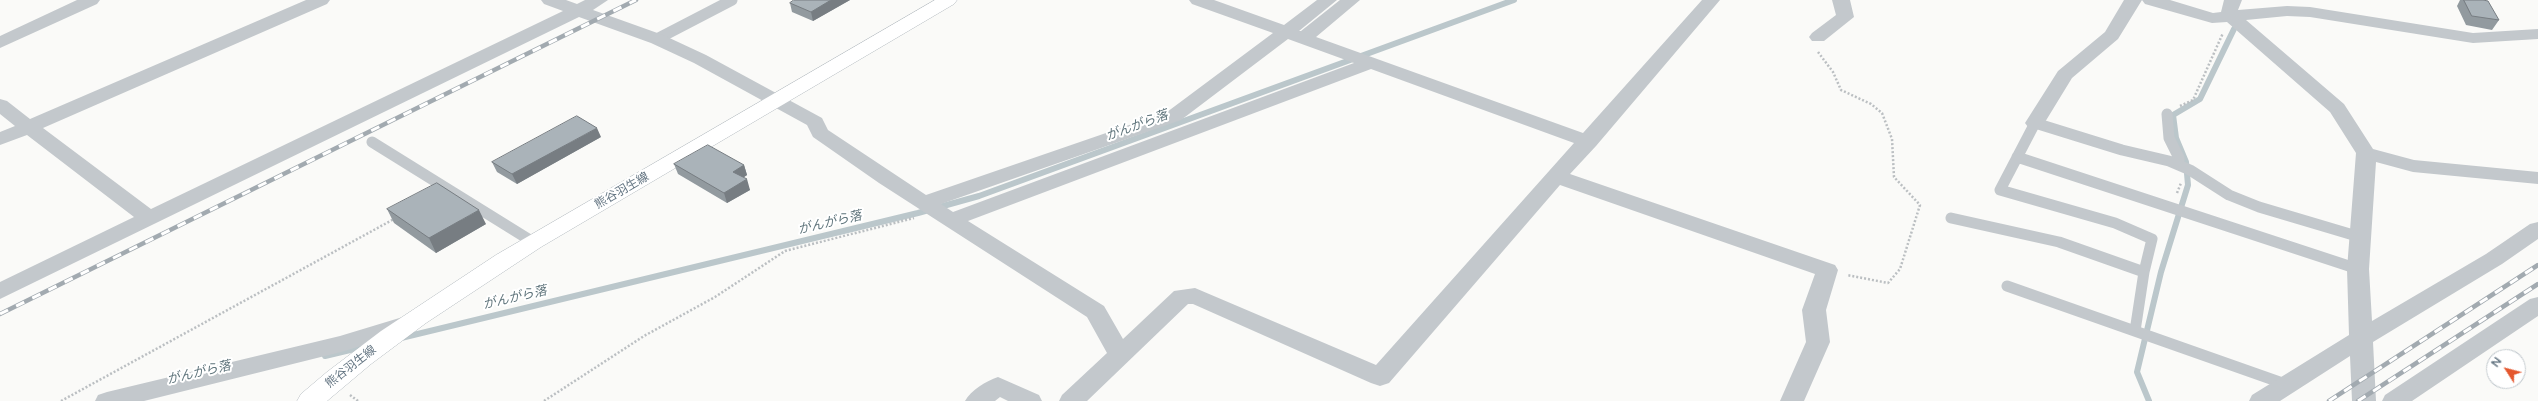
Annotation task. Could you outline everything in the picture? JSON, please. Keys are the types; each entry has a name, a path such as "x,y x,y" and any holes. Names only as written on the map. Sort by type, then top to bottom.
{"main road":[{"name":"熊谷羽生線","path":"310,401 366,355 405,326 533,242 776,102 948,0"}],"street":[{"path":"0,43 91,0"},
{"path":"0,139 321,0"},
{"path":"550,0 657,39 700,59 815,122 820,132 886,179 1096,312 1119,354"},
{"path":"0,291 599,0"},
{"path":"1198,0 1589,142"},
{"path":"1295,35 1328,0"},
{"path":"938,212 1182,122 1295,35 1351,0"},
{"path":"1071,401 1119,354 1182,297 1195,296 1380,377 1589,142 1711,0"},
{"path":"1818,37 1845,17 1841,0"},
{"path":"2035,123 2065,75 2112,35 2133,0"},
{"path":"2151,0 2229,12 2310,12 2473,38 2538,34"},
{"path":"2229,12 2337,108 2366,153 2358,269 2364,401"},
{"path":"938,212 1182,122 1369,62"},
{"path":"0,105 150,219"},
{"path":"2366,153 2413,166 2538,178"},
{"path":"1558,177 1827,270 1814,310 1818,342 1792,401"},
{"path":"2261,401 2360,339 2494,259 2538,230"},
{"path":"2394,401 2538,306"},
{"path":"107,401 341,344 405,326"},
{"path":"977,401 998,386 1030,401"}],"lane":[{"path":"657,39 732,0"},
{"path":"2167,114 2169,138 2185,168"},
{"path":"2134,331 2144,272 2152,239 2124,227 2000,190 2035,123 2185,168 2229,195 2259,207 2360,236"},
{"path":"372,142 533,242"},
{"path":"2017,157 2358,269"},
{"path":"1951,218 2059,242 2144,272"},
{"path":"2007,286 2288,385"}],"path":[{"path":"2167,114 2170,110 2193,100 2227,24 2229,12"},
{"path":"1818,37 1813,45 1833,72 1841,90 1875,106 1886,119 1892,140 1894,177 1920,206 1900,269 1888,283 1827,270"},
{"path":"544,401 644,336 715,297 785,251 938,212"},
{"path":"61,401 400,216"}],"building":[{"path":"794,0 831,0 811,12 790,3"},
{"path":"2464,0 2488,1 2499,20 2472,16"},
{"path":"577,116 597,128 512,174 492,162"},
{"path":"708,145 744,165 733,172 747,179 724,193 674,164"},
{"path":"437,183 479,210 429,238 387,209"}],"waterway":[{"name":"がんがら落","path":"401,338 918,213 979,196 1514,0"},
{"path":"2149,401 2137,372 2161,272 2188,185 2186,162 2176,138 2173,115 2200,99 2234,29"},
{"name":"がんがら落","path":"325,356 367,346"}],"railway":[{"path":"0,314 636,0"},
{"path":"2329,401 2538,265"},
{"path":"2358,401 2538,284"}]}
